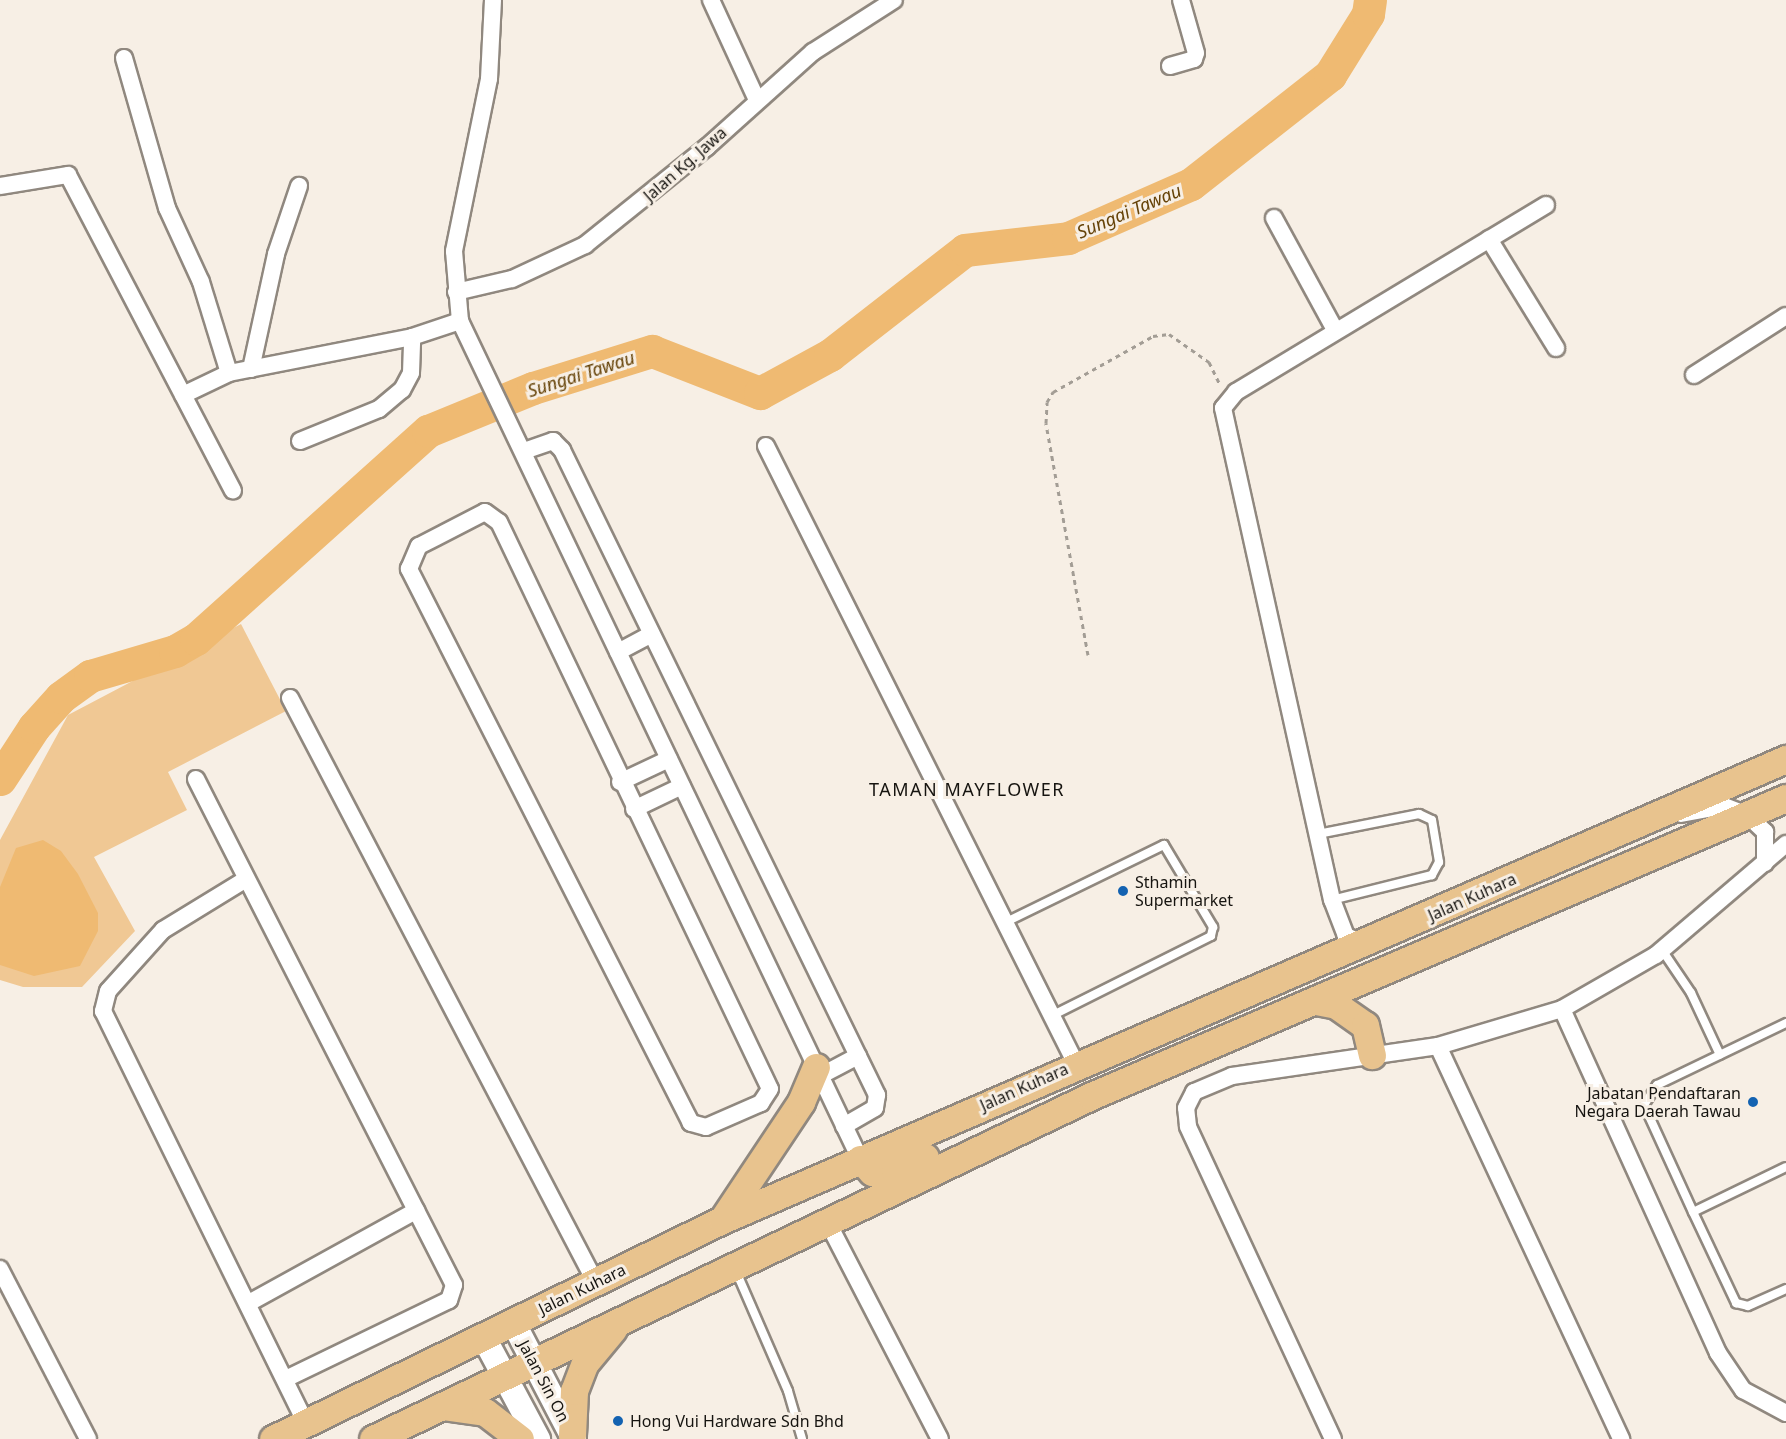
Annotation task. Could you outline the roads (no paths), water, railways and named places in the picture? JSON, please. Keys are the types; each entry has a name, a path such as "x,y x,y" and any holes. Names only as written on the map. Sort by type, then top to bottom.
{"main road":[{"name":"Jalan Kuhara","path":"273,1439 722,1220 1076,1064 1365,944 1786,759"},
{"name":"Jalan Kuhara","path":"373,1439 967,1155 1786,798"},
{"path":"1316,1002 1336,1005 1365,1025 1372,1055"},
{"path":"722,1220 801,1102 818,1072"},
{"path":"860,1159 872,1172 895,1171 953,1148 967,1155"},
{"path":"573,1437 574,1391 585,1363 620,1321"},
{"name":"Jalan Sin On","path":"513,1322 573,1437"},
{"name":"Jalan Sin On","path":"483,1336 538,1439"},
{"path":"442,1406 484,1412 520,1439"}],"street":[{"path":"493,0 489,78 454,251 460,321 860,1159"},
{"path":"711,0 757,100"},
{"name":"Jalan Kg. Jawa","path":"456,292 512,279 585,245 707,147 813,52 894,0"},
{"path":"1170,66 1194,60 1196,53 1181,0"},
{"path":"124,58 167,208 201,282 229,373"},
{"path":"0,186 68,175 233,491"},
{"path":"251,369 279,244 299,186"},
{"path":"1365,944 1346,936 1332,900 1223,422 1227,400 1335,330 1546,205"},
{"path":"1274,218 1335,330"},
{"path":"1489,239 1556,348"},
{"path":"1694,375 1786,316"},
{"path":"183,395 229,373 412,337 460,321"},
{"path":"300,441 379,409 402,390 411,373 412,337"},
{"path":"524,451 553,441 562,450 858,1056 878,1102 844,1126"},
{"path":"766,446 1076,1064"},
{"path":"485,512 499,522 620,782 770,1089 761,1103 706,1127 691,1123 409,569 419,546 485,512"},
{"path":"618,652 652,634"},
{"path":"290,698 596,1283"},
{"path":"620,782 669,759"},
{"path":"196,779 243,881 454,1285 449,1300 288,1378"},
{"path":"633,809 682,786"},
{"path":"1648,821 1724,806 1747,815 1765,832 1765,863"},
{"path":"1333,1439 1188,1126 1186,1108 1194,1092 1232,1076 1438,1046 1562,1009 1662,950 1786,844"},
{"path":"243,881 163,930 108,991 103,1011 288,1378 306,1423"},
{"path":"1562,1009 1718,1353 1743,1390 1786,1413"},
{"path":"1438,1046 1620,1439"},
{"path":"818,1072 858,1056"},
{"path":"249,1303 416,1211"},
{"path":"828,1223 940,1439"},
{"path":"0,1269 88,1439"}],"lane":[{"path":"1318,834 1419,814 1432,820 1439,862 1432,875 1332,900"},
{"path":"1005,923 1164,845 1213,927 1211,936 1051,1016"},
{"path":"1662,950 1691,993 1720,1055"},
{"path":"1786,1023 1657,1085 1644,1105 1736,1303 1748,1306 1786,1288"},
{"path":"1693,1212 1786,1167"},
{"path":"734,1267 788,1391 802,1439"}],"waterway":[{"name":"Sungai Tawau","path":"0,779 34,727 61,697 90,676 175,651 196,639 428,431 533,388 652,351 760,393 830,355 965,250 1068,238 1191,184 1330,75 1368,14 1370,0"}],"place":[{"name":"Sthamin Supermarket","path":"1123,891"},
{"name":"Jabatan Pendaftaran Negara Daerah Tawau","path":"1753,1102"},
{"name":"Hong Vui Hardware Sdn Bhd","path":"618,1421"}],"district":[{"name":"TAMAN MAYFLOWER","path":"967,789"}]}
